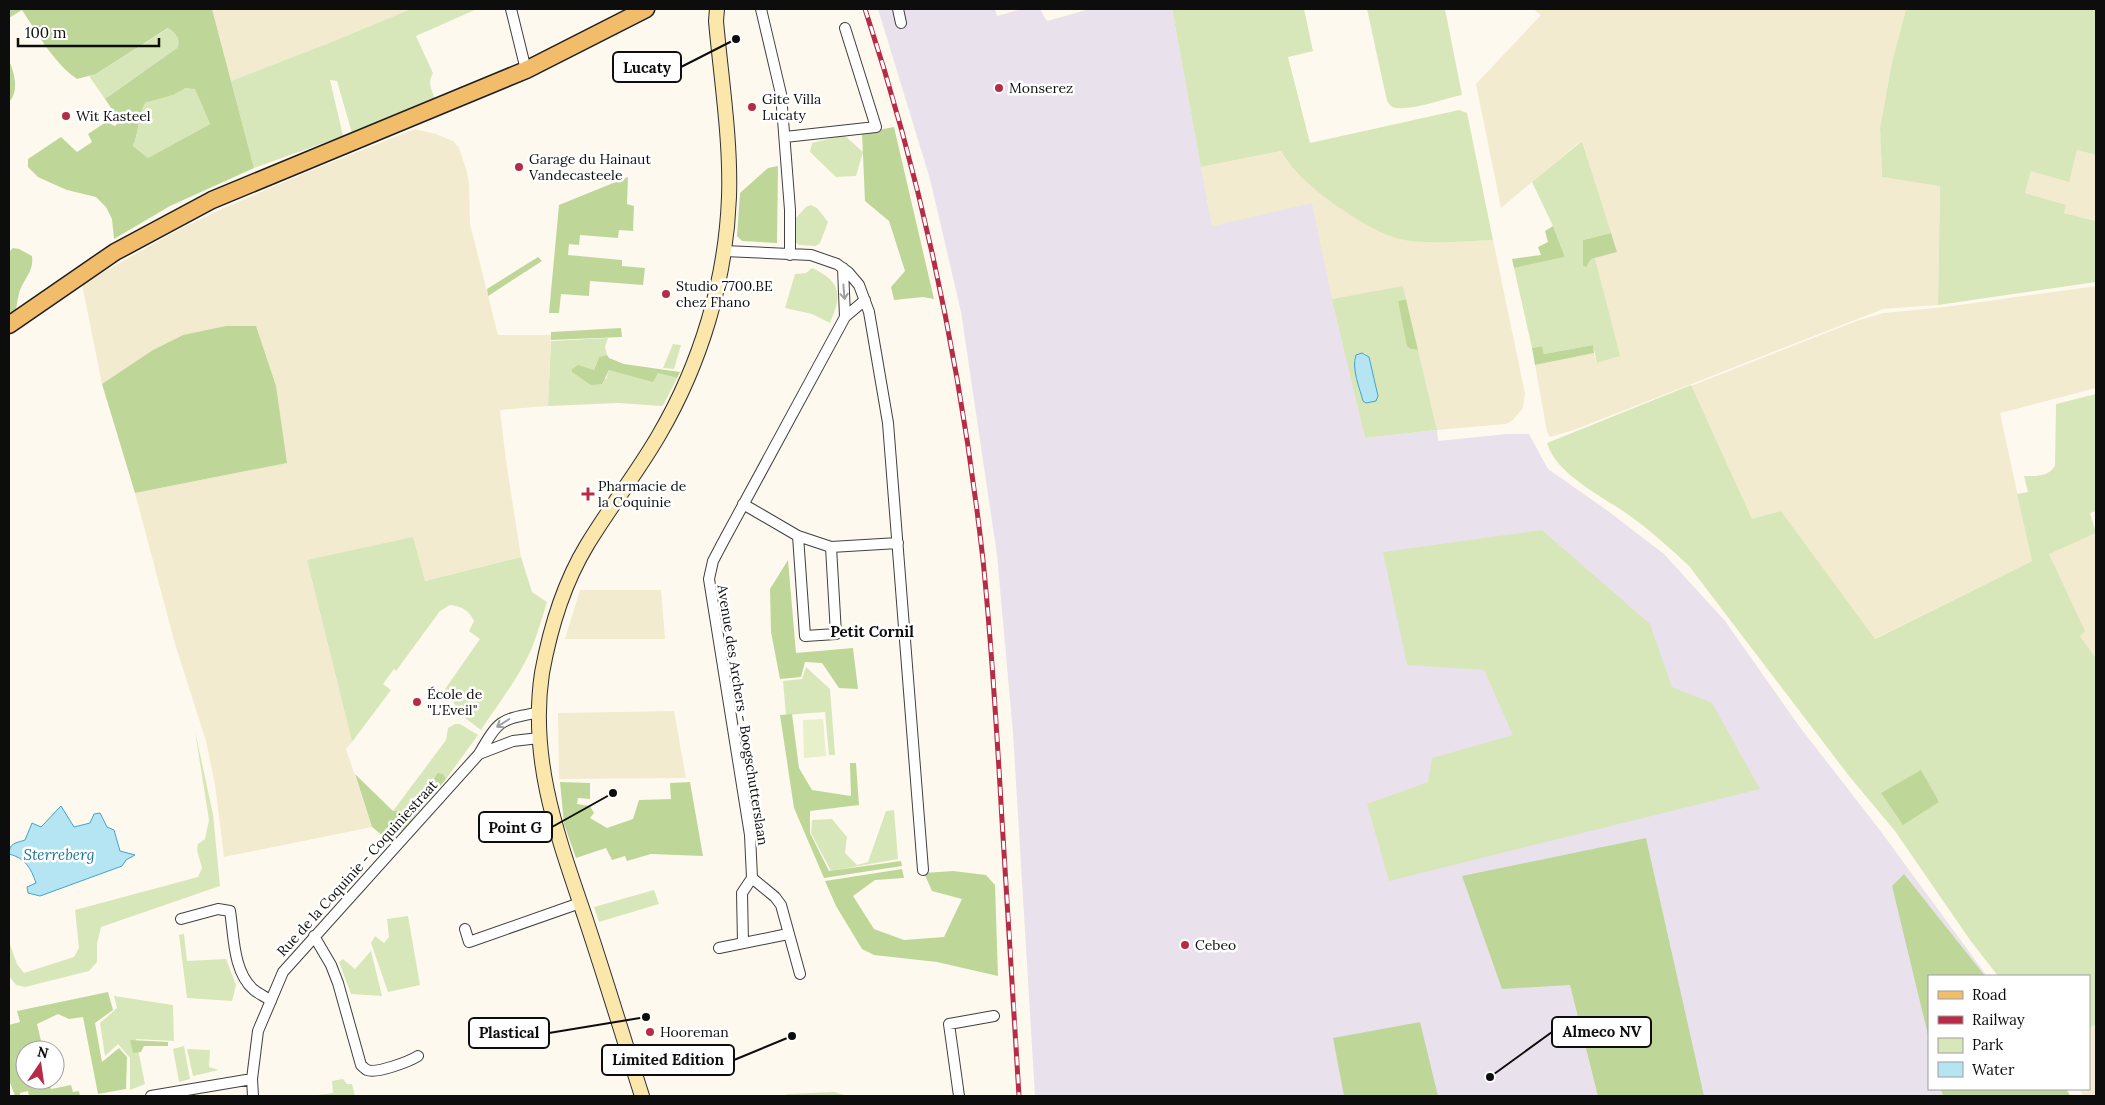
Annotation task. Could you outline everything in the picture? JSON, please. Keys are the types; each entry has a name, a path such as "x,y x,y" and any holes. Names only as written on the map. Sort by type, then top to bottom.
{"main road":[{"path":"9,325 114,252 212,200 526,70 641,12"},
{"path":"642,1096 544,786 539,738 542,675 561,599 587,545 658,437 681,394 712,309 724,252 729,196 714,13"}],"street":[{"path":"511,9 526,70"},
{"path":"761,9 777,75 785,137 790,210 790,255"},
{"path":"898,9 901,23"},
{"path":"785,137 876,127 845,28"},
{"path":"724,252 824,258 843,268 859,285 869,312 888,423 923,870"},
{"path":"843,268 845,317"},
{"name":"Avenue des Archers - Boogschutterslaan","path":"743,943 742,893 752,878 748,822 709,579 713,561 845,317 865,300"},
{"path":"743,504 798,536 831,547 898,543"},
{"path":"798,536 805,636 836,634 831,547"},
{"name":"Rue de la Coquinie - Coquiniestraat","path":"253,1096 252,1079 258,1031 282,972 479,754 496,727 501,722 510,718 540,712"},
{"name":"Rue de la Coquinie - Coquiniestraat","path":"479,754 513,741 539,738"},
{"path":"752,878 775,897 781,905 800,974"},
{"path":"465,930 470,942 580,903"},
{"path":"181,919 218,909 230,911 237,958 244,977 254,990 271,1001"},
{"path":"719,948 788,934"},
{"path":"314,936 338,983 361,1065 368,1070 376,1070 411,1060 418,1056"},
{"path":"959,1096 949,1024 994,1016"},
{"path":"151,1096 252,1079"}],"shaded area":[{"path":"212,9 411,9 231,81"},
{"path":"878,9 995,9 997,16 1022,9 1040,9 1047,21 1090,9 1172,9 1212,225 1312,202 1365,438 1437,430 1438,441 1507,434 1529,434 1548,469 1608,511 1664,554 1725,621 1799,726 1879,829 1986,975 1928,975 1928,1090 2068,1090 2071,1096 1035,1096 1013,733 997,555 961,312 930,179"},
{"path":"1533,9 1906,9 1892,62 1880,128 1882,177 1940,185 1938,305 1883,309 1574,430 1550,437 1547,432 1535,365 1594,353 1597,363 1619,356 1595,258 1616,252 1582,140 1501,208 1476,84 1541,15"},
{"path":"415,129 436,134 453,141 459,148 469,184 470,224 498,335 551,335 548,406 500,410 521,557 425,581 307,560 352,742 346,749 372,827 224,857 215,785 206,741 175,644 135,493 286,463 256,326 226,326 120,373 102,384 82,284 180,229 224,208"},
{"path":"2077,150 2096,155 2096,221 2064,213 2065,205 2025,193 2031,170"},
{"path":"1281,151 1295,171 1314,188 1341,208 1393,237 1442,241 1493,240 1525,393 1523,408 1512,421 1506,424 1437,430 1403,287 1332,299 1312,203 1212,226 1201,167"},
{"path":"2096,286 2096,388 2000,413 2032,561 1874,639 1781,511 1752,520 1691,386 1859,320 1884,313 1945,307"},
{"path":"2096,533 2096,658 2080,636 2049,553"},
{"path":"580,590 661,590 665,639 565,639"},
{"path":"674,711 686,778 559,779 558,713"},
{"path":"2096,1024 2096,1096 2083,1096 2080,1090 2090,1090 2090,1027"}],"green space":[{"path":"9,9 212,9 254,168 170,206 114,239 112,219 106,207 96,197 67,190 38,177 28,167 28,159 61,137 77,152 92,142 88,134 106,122 115,126 120,121 105,99 177,48 177,36 168,28 96,74 77,79 53,56 22,10 9,18","holes":["186,88 195,89 210,124 148,158 133,146 145,103 173,95"]},
{"path":"411,9 477,9 416,36 433,73 430,84 436,101 352,133 337,81 330,80 343,136 254,168 231,81"},
{"path":"1172,9 1304,9 1313,51 1288,57 1310,143 1459,110 1467,113 1493,240 1442,242 1404,240 1393,237 1364,223 1330,201 1300,176 1281,151 1201,167"},
{"path":"1367,9 1445,9 1462,95 1412,107 1396,108 1391,106 1387,101"},
{"path":"1906,9 2096,9 2096,155 2077,150 2069,182 2031,171 2025,193 2066,205 2064,213 2096,221 2096,282 1938,305 1940,186 1882,177 1880,128 1892,62"},
{"path":"169,28 176,34 178,39 177,48 105,99 89,76 96,74"},
{"path":"9,61 13,71 15,88 9,102"},
{"path":"186,88 195,88 210,124 148,158 133,146 145,103 173,95"},
{"path":"894,127 934,299 923,297 894,300 891,287 905,271 889,221 865,201 862,133"},
{"path":"844,135 863,152 856,176 836,177 810,152 812,143"},
{"path":"1582,141 1611,233 1583,240 1589,264 1590,259 1595,258 1620,356 1597,363 1593,345 1544,354 1542,346 1532,348 1514,268 1565,257 1553,226 1532,182"},
{"path":"778,166 777,243 742,241 737,236 740,193 768,168"},
{"path":"628,177 627,204 634,206 633,231 619,230 618,238 580,235 579,245 569,244 568,255 622,260 622,266 645,268 643,285 590,281 589,296 561,294 559,313 549,313 559,205"},
{"path":"811,205 817,208 828,222 820,243 816,246 799,245 795,242 793,221 806,207"},
{"path":"1553,226 1565,257 1514,268 1512,259 1541,255 1538,247 1548,242 1545,231"},
{"path":"1611,233 1617,252 1591,259 1586,267 1583,266 1583,240"},
{"path":"13,248 32,256 32,266 20,290 16,310 9,315 9,252"},
{"path":"538,257 542,261 488,296 487,289"},
{"path":"812,268 829,279 837,290 836,305 830,323 812,314 785,308 795,274 806,273"},
{"path":"1403,286 1406,299 1398,301 1411,349 1418,350 1437,430 1365,438 1332,299","holes":["1366,354 1363,401 1354,359 1356,355"]},
{"path":"1406,299 1418,350 1407,346 1398,301"},
{"path":"226,326 256,326 276,386 287,463 135,493 102,384 153,350 183,335"},
{"path":"621,328 622,337 551,340 551,332"},
{"path":"608,338 605,347 607,355 599,357 594,370 606,379 609,370 658,373 677,378 664,404 662,406 618,403 548,406 551,341"},
{"path":"673,344 681,345 674,369 663,368"},
{"path":"1593,345 1594,353 1535,365 1532,348 1542,346 1544,354"},
{"path":"607,355 609,358 624,364 680,372 677,378 658,373 653,382 609,370 602,384 591,385 572,372 572,369 578,365 594,370 599,357"},
{"path":"1691,385 1752,519 1781,511 1875,639 2032,561 2017,494 2028,492 2024,476 2045,474 2055,466 2056,404 2096,394 2096,511 2090,513 2096,533 2049,554 2085,631 2080,636 2096,658 2096,1024 2090,1027 2090,975 1997,975 1970,940 1895,831 1849,776 1689,566 1638,522 1582,484 1560,466 1552,455 1547,443"},
{"path":"1542,530 1650,624 1672,687 1712,703 1760,789 1389,881 1367,804 1428,782 1432,758 1513,735 1484,670 1407,665 1383,552"},
{"path":"413,537 425,581 521,557 532,592 547,602 526,661 481,730 461,715 445,689 480,639 469,631 474,621 470,614 461,608 450,605 440,611 396,671 394,669 383,684 391,690 352,742 307,560"},
{"path":"788,560 796,653 853,648 858,689 839,688 822,663 805,662 801,677 780,679 771,632 770,589"},
{"path":"806,667 830,689 835,755 829,755 825,712 786,715 783,681 802,679"},
{"path":"792,714 799,768 812,790 851,796 850,763 856,763 859,805 810,811 810,833 829,871 901,861 902,866 824,878 794,808 780,715"},
{"path":"823,719 826,756 804,758 803,720"},
{"path":"455,724 460,724 478,735 446,779 443,774 411,810 393,811 446,740 448,728"},
{"path":"195,731 213,814 220,886 101,927 97,944 97,962 89,971 25,987 16,985 9,976 9,942 17,964 24,973 74,957 79,948 75,910 198,877 202,868 197,850 198,844 205,839 209,820"},
{"path":"1921,770 1939,802 1903,825 1881,793"},
{"path":"438,773 443,774 446,779 402,831 395,827 383,836 372,827 355,774 393,811 412,810"},
{"path":"560,782 590,783 590,799 578,798 577,804 590,806 594,813 590,818 607,828 633,819 639,800 671,799 670,783 690,782 703,856 651,854 627,861 625,856 612,860 606,848 576,858 564,824"},
{"path":"894,810 898,859 831,871 811,833 812,820 832,819 847,837 845,853 857,865 868,862 886,811"},
{"path":"1646,838 1704,1096 1598,1096 1570,985 1502,989 1462,876"},
{"path":"902,869 904,878 875,880 853,896 874,929 904,940 944,937 962,899 932,891 924,873 953,871 986,875 995,885 998,976 937,962 874,955 862,949 836,906 825,881"},
{"path":"1904,874 1984,975 1928,975 1928,1035 1892,886"},
{"path":"654,890 659,904 599,922 594,907"},
{"path":"408,916 420,985 388,992 371,943 375,936 384,943 389,937 387,919"},
{"path":"184,934 187,961 226,959 236,985 232,1001 187,998 179,935"},
{"path":"371,951 382,996 351,994 339,962 343,959 355,969"},
{"path":"108,992 113,1010 95,1023 102,1062 119,1048 127,1057 126,1089 98,1094 83,1017 69,1019 58,1014 37,1024 41,1040 15,1040 15,1090 65,1090 65,1086 71,1085 73,1092 79,1091 80,1096 29,1096 28,1091 20,1093 20,1096 15,1096 9,1080 9,1025 20,1022 17,1011"},
{"path":"114,996 173,1005 174,1041 136,1039 145,1084 130,1090 130,1058 118,1044 105,1056 100,1023 117,1008"},
{"path":"1420,1022 1438,1096 1344,1096 1333,1038"},
{"path":"130,1040 168,1042 168,1046 144,1046 141,1052 133,1053"},
{"path":"184,1046 190,1079 179,1082 173,1049"},
{"path":"187,1049 210,1050 209,1067 219,1070 193,1076"},
{"path":"343,1079 347,1084 352,1084 355,1096 310,1096 333,1093 332,1081"},
{"path":"1941,1090 2067,1090 2070,1096 1943,1096"},
{"path":"834,1092 848,1096 787,1096 786,1094"}],"water":[{"path":"1362,353 1369,357 1378,396 1376,401 1366,403 1363,401 1356,378 1355,366 1356,355"},
{"name":"Sterreberg","path":"61,806 74,827 90,823 94,814 100,813 107,827 114,830 120,851 135,855 126,860 122,866 40,896 28,893 27,887 36,883 34,878 23,861 9,854 9,850 14,844 25,840 32,823 41,827"}],"railway":[{"path":"865,9 886,76 923,213 952,351 974,490 992,658 1019,1096"}],"place":[{"name":"Lucaty","path":"736,39"},
{"name":"Monserez","path":"999,88"},
{"name":"Gite Villa Lucaty","path":"752,107"},
{"name":"Wit Kasteel","path":"66,116"},
{"name":"Garage du Hainaut Vandecasteele","path":"519,167"},
{"name":"Studio 7700.BE chez Fhano","path":"666,294"},
{"name":"Pharmacie de la Coquinie","path":"588,494"},
{"name":"École de \"L'Eveil\"","path":"417,702"},
{"name":"Point G","path":"613,793"},
{"name":"Cebeo","path":"1185,945"},
{"name":"Plastical","path":"646,1017"},
{"name":"Hooreman","path":"650,1032"},
{"name":"Limited Edition","path":"792,1036"},
{"name":"Almeco NV","path":"1490,1077"}],"district":[{"name":"Petit Cornil","path":"872,631"}]}
